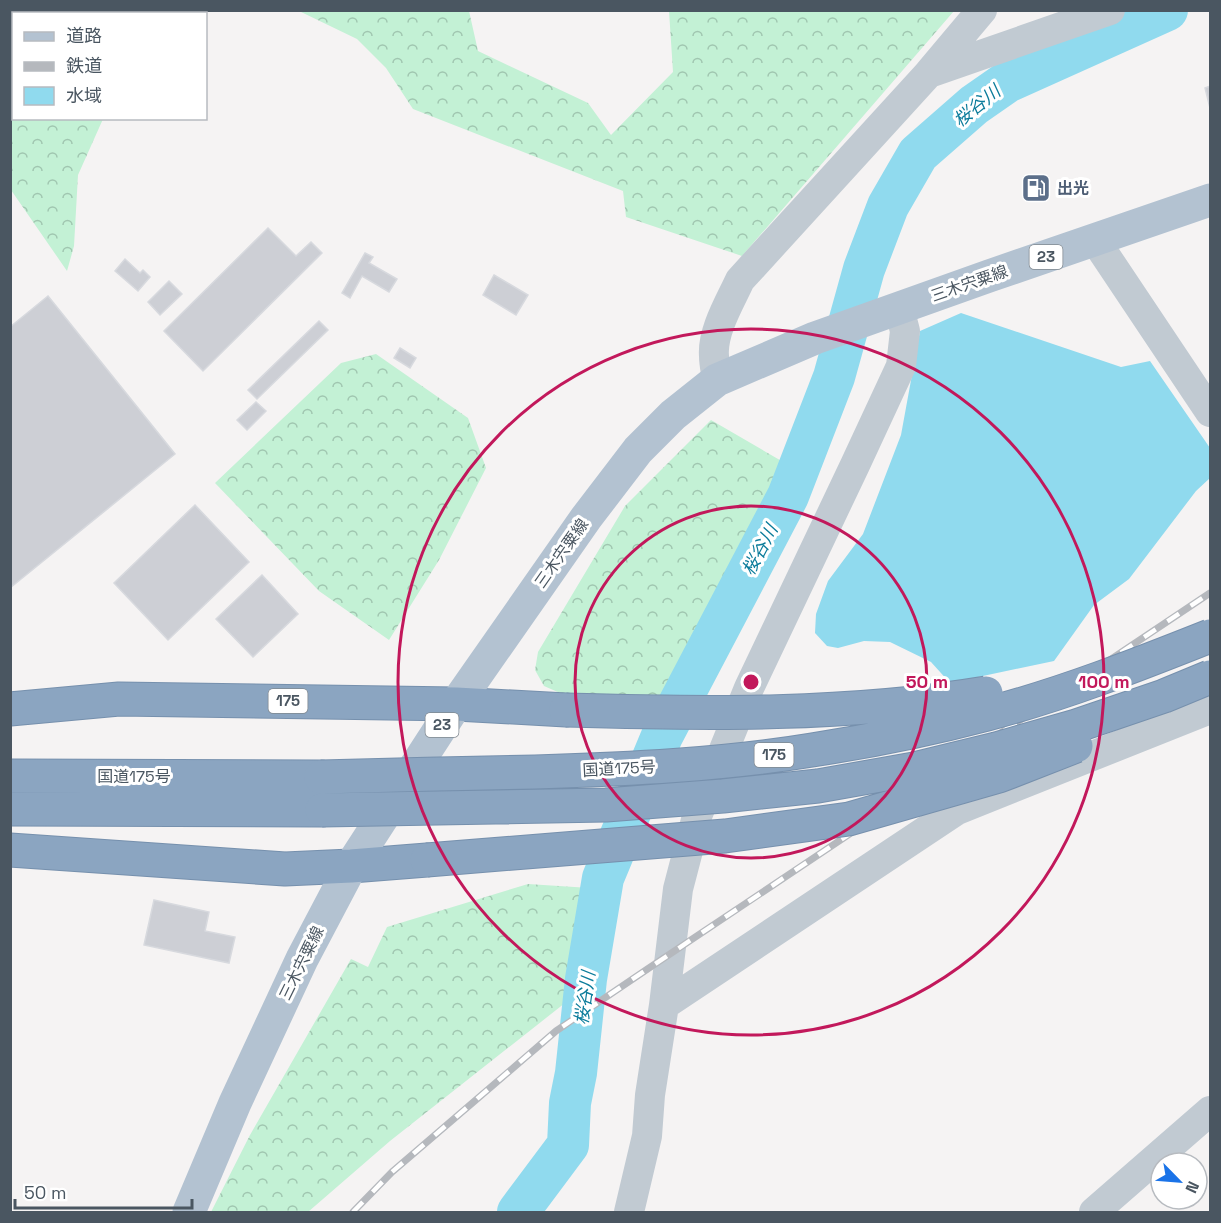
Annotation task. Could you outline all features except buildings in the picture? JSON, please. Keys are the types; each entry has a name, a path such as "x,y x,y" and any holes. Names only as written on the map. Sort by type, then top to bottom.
{"highway":[{"name":"国道175号","path":"10,776 321,777 613,770 707,763 812,750 909,732 987,714 1076,687 1210,636"},
{"name":"175","path":"10,709 119,699 456,704 643,712 782,712 943,700 1041,685 1146,662"},
{"name":"国道175号","path":"10,809 322,810 606,805 819,786 914,770 996,749 1076,726 1153,700 1210,677"},
{"path":"10,850 285,869 351,866 725,836 849,819 999,776 1086,742 1210,683"}],"main road":[{"name":"三木宍粟線","path":"189,1212 235,1103 302,959 351,866 456,704 586,518 638,450 673,415 717,380 815,338 1210,201"}],"street":[{"path":"717,380 713,354 717,333 740,280 929,73 982,10"},
{"path":"929,73 1110,10"},
{"path":"1095,240 1210,412"},
{"path":"629,1212 647,1136 650,1095 678,889 697,816 749,688 900,366 905,331 891,311"},
{"path":"664,1005 957,810 1210,709"},
{"path":"1094,1212 1210,1111"}],"green space":[{"path":"10,11 167,11 12,12 12,120 103,120 78,175 74,246 67,271 11,190"},
{"path":"299,11 469,11 478,51 588,103 611,135 673,72 669,11 954,11 742,256 626,217 623,191 413,109 386,68 357,39"},
{"path":"376,354 468,418 486,468 439,560 389,640 319,591 215,483 341,363"},
{"path":"711,420 785,463 742,562 667,696 560,693 544,686 535,670 538,652 625,506"},
{"path":"528,884 590,888 565,1003 390,1141 308,1212 211,1212 250,1135 351,959 368,967 387,927"}],"water":[{"path":"961,313 1121,367 1150,361 1210,448 1210,478 1196,491 1129,579 1094,605 1054,661 950,683 931,662 890,642 864,641 838,648 827,646 815,633 816,614 828,581 863,534 901,435 920,331"}],"waterway":[{"name":"桜谷川","path":"518,1212 568,1145 570,1103 576,1073 586,979 603,878 662,736 788,496 834,377 864,269 888,206 918,154 974,105 1007,82 1167,10"}],"railway":[{"path":"353,1212 392,1172 556,1031 1210,593"}],"place":[{"name":"出光","path":"1036,188"}]}
